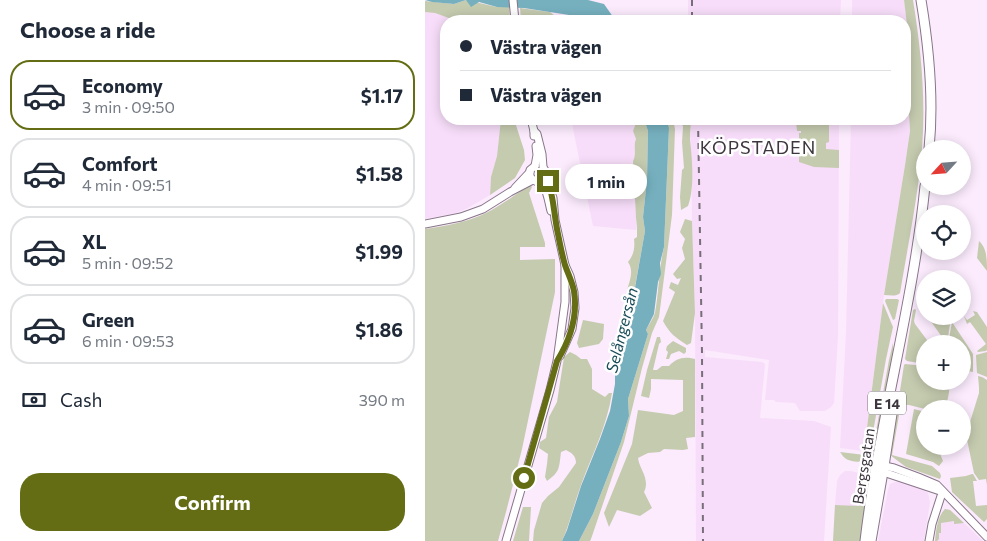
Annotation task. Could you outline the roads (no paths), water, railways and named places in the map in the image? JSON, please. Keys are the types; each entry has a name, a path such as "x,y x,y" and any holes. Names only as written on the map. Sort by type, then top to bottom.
{"highway":[{"path":"921,0 929,58 930,140"},
{"name":"Bergsgatan","path":"865,541 880,468 919,236 924,195"},
{"name":"Bergsgatan","path":"871,541 879,502 880,468"}],"street":[{"path":"513,0 514,15"},
{"path":"532,125 542,154 539,166"},
{"path":"513,190 530,172 531,168 539,166"},
{"path":"539,166 545,172 553,198 555,220 565,265 574,292 574,314 570,335 557,361"},
{"path":"530,172 530,176 543,186 546,191 555,220"},
{"path":"425,224 476,212 513,190 535,181 543,180 545,176"},
{"path":"506,541 557,361 565,302 565,265"},
{"path":"880,468 942,494"},
{"path":"880,468 937,485 942,494 987,537"},
{"path":"879,502 885,483 891,478 898,476"},
{"path":"929,541 932,524 942,494"}],"water":[{"path":"425,0 466,0 454,4"},
{"path":"466,0 588,0 604,4 612,15 569,15 524,8 497,7 479,2 471,7"},
{"path":"646,125 668,125 669,128 664,247 660,263 661,274 658,282 654,314 646,330 648,334 628,399 629,416 593,514 579,541 562,541 610,411 615,375 625,344 645,231 643,217 647,180 648,131"}],"railway":[{"path":"692,0 692,15"},
{"path":"698,125 703,541"}],"district":[{"name":"KÖPSTADEN","path":"758,147"}],"water label":[{"name":"Selångersån","path":"621,330"}]}
